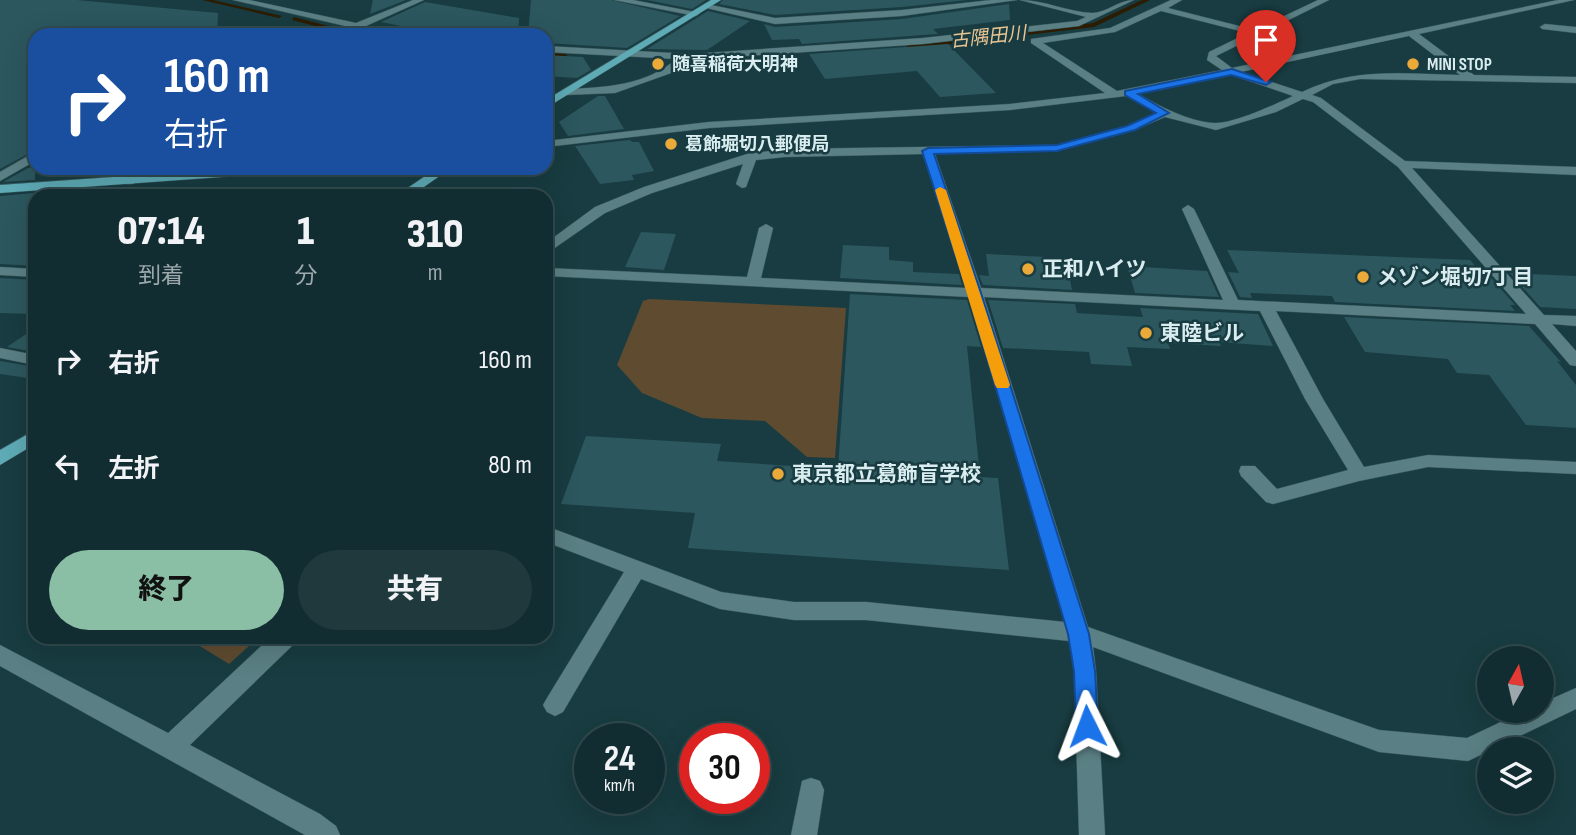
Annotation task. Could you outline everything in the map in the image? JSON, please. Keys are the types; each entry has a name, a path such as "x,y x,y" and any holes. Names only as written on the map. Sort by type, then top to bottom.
{"main road":[{"path":"553,100 717,0"},
{"path":"0,189 204,175"},
{"path":"413,189 434,175"},
{"path":"0,459 28,441"}],"street":[{"path":"237,0 366,28"},
{"path":"357,26 420,0"},
{"path":"618,0 696,13"},
{"path":"706,6 775,21 902,13 1013,0"},
{"path":"1024,0 1095,16"},
{"path":"553,49 685,56 923,41 1079,23 1130,0"},
{"path":"1115,95 1034,41 1112,30 1178,0"},
{"path":"1325,0 1212,54 1210,58 1216,65 1232,72 1307,95 1402,164 1576,361"},
{"path":"553,143 709,125 1010,107 1115,95 1568,0 1576,5"},
{"path":"1160,8 1256,33"},
{"path":"1545,27 1576,30"},
{"path":"1410,33 1438,49 1447,61 1471,78"},
{"path":"566,92 611,91 670,70 685,56"},
{"path":"1129,93 1164,113 1216,127 1272,110 1330,82 1360,76 1576,80"},
{"path":"553,245 600,210 648,190 751,157 785,153 1057,148 1131,128 1164,113"},
{"path":"928,151 975,293 1079,634 1085,671 1092,835"},
{"path":"743,184 751,157"},
{"path":"0,177 28,160"},
{"path":"1402,164 1575,171"},
{"path":"130,181 136,175"},
{"path":"1188,209 1233,305"},
{"path":"753,281 766,228"},
{"path":"0,271 28,272"},
{"path":"553,272 1576,321"},
{"path":"1266,307 1314,399 1359,474"},
{"path":"0,353 28,359"},
{"path":"1248,471 1273,497 1359,474 1428,461 1576,468"},
{"path":"553,537 720,600 794,611 866,611 1079,634 1379,741 1468,750 1576,698"},
{"path":"555,705 637,568"},
{"path":"170,747 279,644"},
{"path":"0,655 311,823 327,835"},
{"path":"804,835 811,790"}],"shaded area":[{"path":"649,299 846,308 835,458 807,457 765,421 702,418 642,393 617,365 643,301"},
{"path":"196,644 251,644 229,664"}],"building":[{"path":"0,0 77,0 218,13 217,28 28,28 28,154 0,169"},
{"path":"373,0 406,0 370,14"},
{"path":"531,0 611,0 680,16 627,48 553,43 553,28 529,28"},
{"path":"647,0 706,0 692,9"},
{"path":"723,0 967,0 775,15 719,4"},
{"path":"425,2 519,18 518,28 411,28 381,22"},
{"path":"1009,4 1010,20 933,29 938,34 802,44 799,39 772,40 764,24 775,27 902,19"},
{"path":"708,11 750,21 707,50 647,49"},
{"path":"948,44 996,93 940,97 917,71 825,79 809,54"},
{"path":"553,55 583,57 591,70 577,78 553,76"},
{"path":"598,96 605,96 624,129 568,136 559,122"},
{"path":"630,140 639,142 654,171 632,175 634,180 600,184 575,146"},
{"path":"28,168 28,175 35,175 35,180 3,182"},
{"path":"28,194 28,266 0,264 0,196"},
{"path":"641,232 676,234 664,270 625,267"},
{"path":"843,245 889,247 889,260 913,262 913,272 959,274 962,285 840,278"},
{"name":"メゾン堀切7丁目","path":"1227,250 1470,260 1481,272 1486,272 1515,305 1510,305 1515,311 1335,302 1332,296 1250,293 1252,298 1240,297 1228,272 1239,273"},
{"name":"正和ハイツ","path":"986,254 1066,258 1072,290 983,285 979,275 989,276"},
{"path":"1127,266 1207,271 1219,297 1135,293"},
{"path":"1510,273 1576,276 1576,309 1540,307"},
{"path":"0,278 28,280 28,314 0,313"},
{"path":"850,294 967,300 981,347 967,346 980,477 998,478 1009,570 688,548 695,513 561,504 586,436 721,444 717,461 838,469"},
{"path":"988,300 1075,304 1077,313 1143,317 1140,308 1258,314 1273,346 1219,342 1221,346 1168,343 1170,349 1127,347 1132,366 1091,364 1089,352 1003,348"},
{"path":"1344,317 1529,326 1561,362 1557,361 1576,385 1576,428 1526,425 1489,375 1457,373 1448,359 1365,352"},
{"path":"28,333 28,351 7,347"},
{"path":"0,361 28,366 28,378 0,374"}],"waterway":[{"name":"古隅田川","path":"205,0 279,16"},
{"name":"古隅田川","path":"909,47 1094,25 1147,0"},
{"name":"古隅田川","path":"294,19 330,28"},
{"name":"古隅田川","path":"553,55 565,56"}],"slow traffic":[{"path":"940,190 1003,385"}],"place":[{"name":"随喜稲荷大明神","path":"658,64"},
{"name":"MINI STOP","path":"1413,64"},
{"name":"葛飾堀切八郵便局","path":"671,144"},
{"name":"正和ハイツ","path":"1028,269"},
{"name":"メゾン堀切7丁目","path":"1363,277"},
{"name":"東陸ビル","path":"1146,333"},
{"name":"東京都立葛飾盲学校","path":"778,474"}],"route":[{"path":"1087,726 1085,671 1079,634 975,293 928,151 1057,148 1131,128 1164,113 1129,93 1232,72 1266,82"}]}
